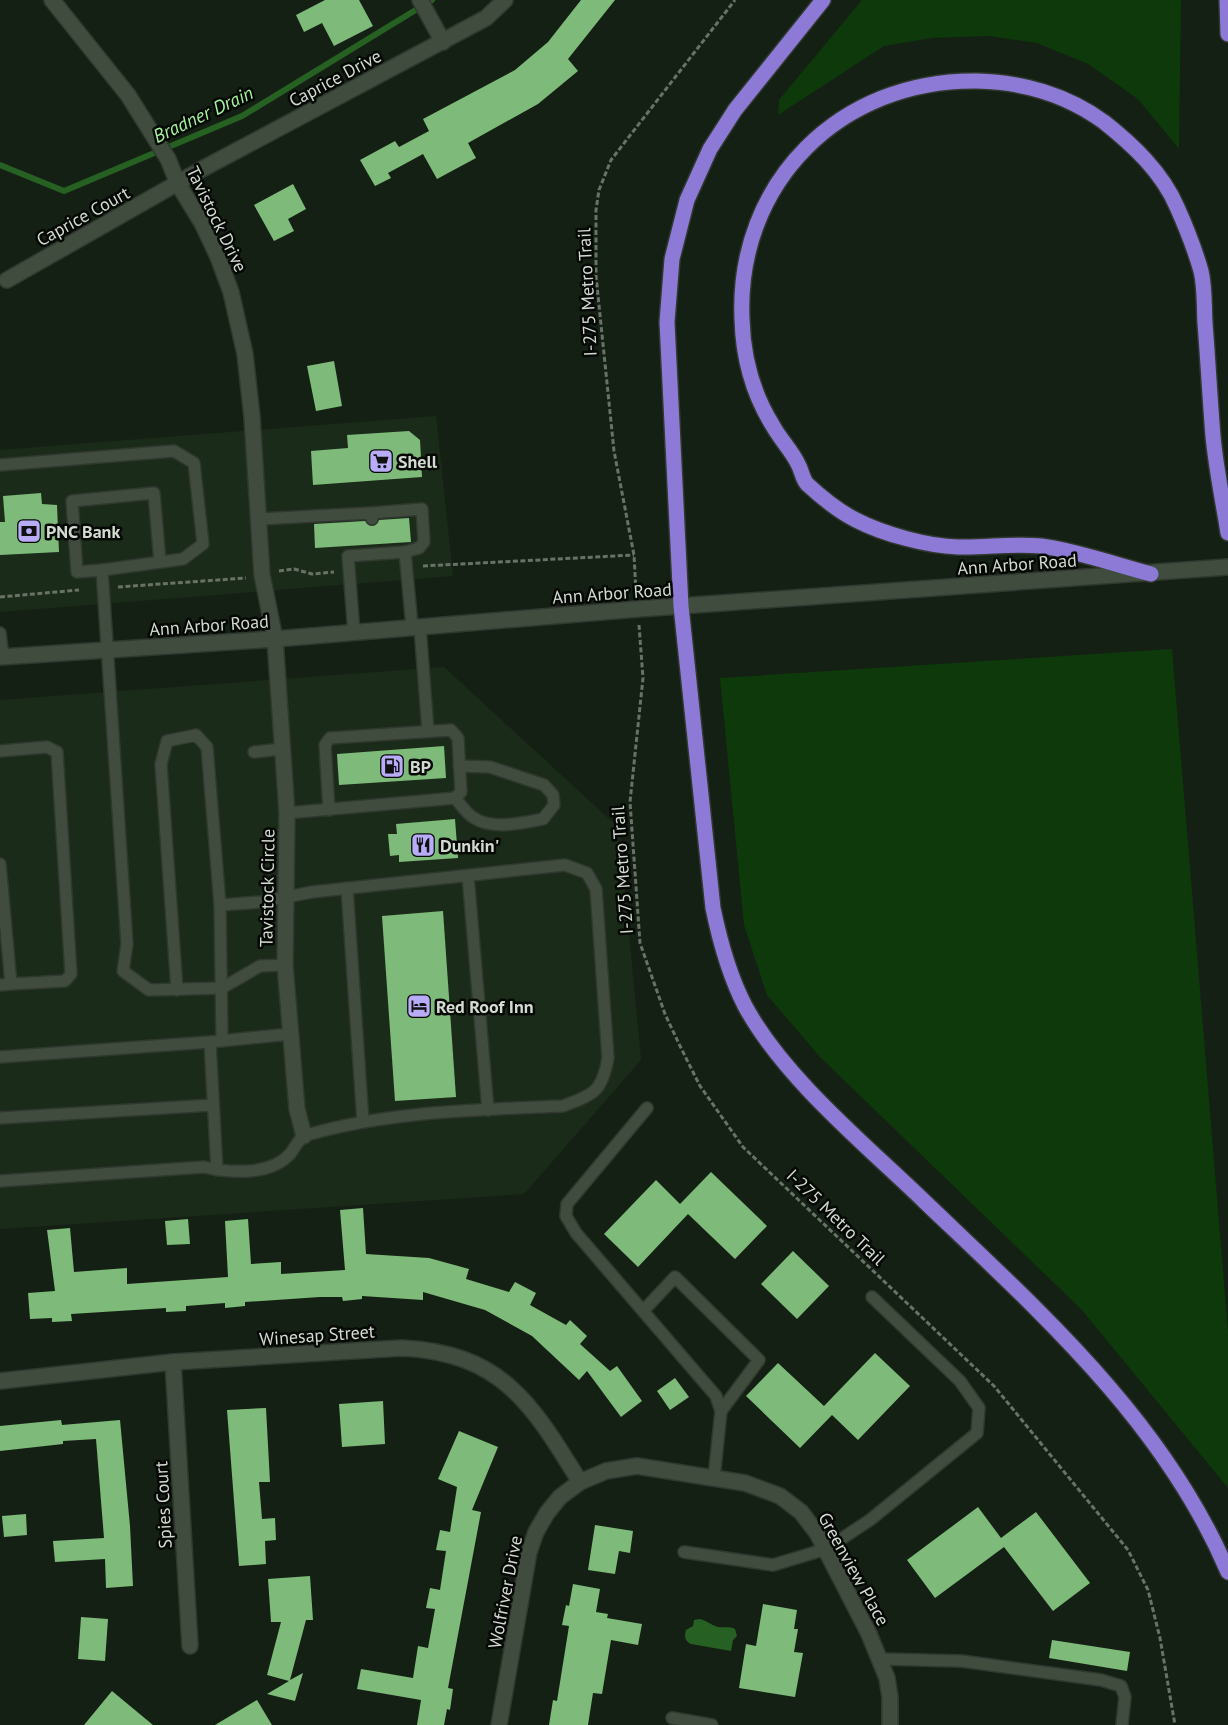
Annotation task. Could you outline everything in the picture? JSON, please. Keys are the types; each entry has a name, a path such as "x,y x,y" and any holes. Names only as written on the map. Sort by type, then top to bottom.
{"highway":[{"path":"823,0 735,110 710,149 687,200 676,236 670,282 667,322 681,606 713,908 725,960 746,1008 770,1044 815,1096 1054,1326 1118,1396 1160,1450 1189,1496 1228,1572"},
{"path":"1227,0 1228,34"},
{"path":"1150,574 1042,546 955,547 909,539 855,520 804,481 797,461 764,412 753,385 742,338 741,299 743,275 757,222 763,207 785,171 811,142 841,118 882,96 918,85 952,80 993,81 1025,86 1064,98 1099,119 1123,137 1145,159 1176,204 1202,273 1214,441 1228,533"}],"street":[{"name":"Tavistock Drive","path":"52,0 128,95 164,152 178,184 202,223 231,292 245,354 262,575 275,639"},
{"path":"420,0 443,42"},
{"name":"Caprice Drive","path":"178,184 486,18 505,0"},
{"name":"Caprice Court","path":"7,280 178,184"},
{"name":"Ann Arbor Road","path":"1,657 275,639 681,606 1228,567"},
{"name":"Tavistock Circle","path":"275,639 287,813 285,965 297,1109 304,1136"},
{"name":"Winesap Street","path":"0,1380 173,1362 402,1348 428,1350 453,1355 488,1371 524,1399 546,1426 580,1482"},
{"name":"Spies Court","path":"173,1362 190,1646"},
{"name":"Greenview Place","path":"580,1482 606,1471 637,1466 761,1487 780,1496 801,1512 817,1532 881,1659 890,1696 890,1725"},
{"name":"Wolfriver Drive","path":"499,1725 529,1552 536,1532 547,1513 560,1497 580,1482"}],"lane":[{"path":"0,465 174,451 194,463 203,544 183,559 102,570 77,572 72,501 154,493 160,562"},
{"path":"259,519 371,516 422,509 424,542 419,548 406,552 374,549 348,556 354,633"},
{"path":"406,552 428,731"},
{"path":"102,570 117,764 127,944 123,971 149,990 177,990 222,988 260,966 285,965"},
{"path":"0,633 1,657"},
{"path":"287,813 329,810 455,798 461,792 458,738 451,730 330,738 325,745 329,810"},
{"path":"177,990 161,764 168,741 196,735 207,748 220,905 222,1041"},
{"path":"0,751 47,747 57,752 71,974 64,981 5,985 0,864"},
{"path":"254,752 282,749"},
{"path":"455,798 473,818 486,824 523,823 543,819 554,805 553,795 544,785 490,767 459,766"},
{"path":"0,1181 204,1167 228,1172 274,1167 289,1156 304,1136 378,1118 562,1106 591,1095 604,1079 608,1058 596,889 586,873 565,865 312,892 286,898 220,905"},
{"path":"468,876 488,1110"},
{"path":"347,888 363,1122"},
{"path":"0,1057 210,1042 290,1034"},
{"path":"210,1042 217,1170"},
{"path":"0,1118 213,1105"},
{"path":"647,1108 566,1204 566,1216 576,1233 716,1396 721,1410 714,1478"},
{"path":"644,1310 675,1277 758,1360 721,1410"},
{"path":"684,1552 773,1565 826,1549 870,1520 977,1433 979,1408 960,1381 872,1297"},
{"path":"881,1659 961,1661 1101,1680 1121,1686 1125,1697 1122,1725"},
{"path":"672,1718 712,1725"}],"path":[{"name":"I-275 Metro Trail","path":"635,565 614,451 596,276 596,210 599,190 611,160 735,0"},
{"path":"422,566 634,555"},
{"path":"282,571 304,570 312,574 333,573"},
{"path":"118,587 244,578"},
{"path":"0,597 86,590"},
{"name":"I-275 Metro Trail","path":"642,665 643,678 630,802 640,943 665,1014 700,1086 743,1147 994,1386 1128,1550 1148,1590 1160,1638 1175,1725"}],"shaded area":[{"path":"862,0 1181,0 1179,149 1138,99 1088,64 1037,43 988,36 932,38 884,46 778,115 779,100"},
{"path":"436,416 453,576 0,612 0,450"},
{"path":"1172,649 1228,1331 1228,1488 1082,1310 820,1057 767,995 744,925 720,678"},
{"path":"444,667 619,828 641,1060 524,1194 0,1229 0,700"},
{"path":"699,1619 718,1627 735,1629 737,1636 733,1640 731,1651 687,1642 685,1637 686,1630 693,1626 694,1620"}],"building":[{"path":"325,0 359,0 373,26 334,46 322,23 304,32 296,15"},
{"path":"581,0 615,0 568,59 578,71 538,104 468,143 476,158 437,179 423,154 388,173 391,178 375,186 360,160 395,141 399,147 429,131 423,119 515,70 548,42"},
{"path":"293,184 306,209 288,219 294,231 274,241 254,205"},
{"path":"334,361 342,406 316,411 307,366"},
{"path":"409,431 420,440 422,477 313,485 311,451 348,448 347,435"},
{"name":"PNC Bank","path":"41,493 42,504 57,505 59,552 0,555 0,522 5,522 3,496"},
{"path":"409,518 411,542 315,548 314,524 365,521 373,526 379,520"},
{"name":"BP","path":"444,746 446,778 339,785 337,754"},
{"name":"Dunkin'","path":"455,819 458,858 399,862 399,855 390,856 388,834 397,834 396,824"},
{"name":"Red Roof Inn","path":"443,911 456,1097 395,1101 382,916"},
{"path":"711,1172 767,1226 735,1259 688,1214 638,1267 604,1234 656,1180 680,1204"},
{"path":"363,1208 366,1254 429,1258 469,1269 466,1279 509,1292 515,1282 536,1293 530,1305 566,1325 570,1320 587,1336 580,1344 610,1371 617,1366 642,1401 621,1417 587,1371 579,1380 532,1336 485,1310 423,1292 423,1300 362,1296 362,1299 343,1301 342,1297 320,1297 245,1302 245,1306 225,1308 225,1303 186,1306 186,1311 166,1312 166,1308 71,1314 72,1321 52,1322 52,1318 30,1319 28,1293 55,1291 47,1230 70,1228 74,1272 127,1268 127,1284 228,1277 225,1221 248,1219 251,1264 281,1262 281,1274 345,1270 340,1210"},
{"path":"188,1219 190,1244 167,1245 165,1221"},
{"path":"793,1251 829,1286 797,1319 761,1284"},
{"path":"875,1353 910,1386 858,1440 832,1415 800,1448 746,1396 778,1363 824,1406"},
{"path":"675,1378 689,1397 670,1410 657,1391"},
{"path":"383,1401 385,1444 342,1447 339,1404"},
{"path":"266,1408 270,1482 259,1482 262,1519 275,1518 276,1540 265,1541 266,1564 239,1566 227,1410"},
{"path":"61,1420 62,1425 120,1420 130,1526 133,1586 106,1588 105,1559 55,1562 53,1541 104,1538 96,1439 63,1441 63,1444 0,1451 0,1426"},
{"path":"459,1431 498,1447 472,1510 481,1512 448,1688 453,1689 450,1710 447,1709 444,1725 417,1725 421,1700 357,1689 361,1669 413,1678 418,1646 428,1648 435,1609 426,1608 430,1588 440,1590 446,1551 436,1550 440,1530 450,1532 457,1487 438,1479"},
{"path":"978,1507 1001,1538 1036,1512 1090,1583 1053,1611 1004,1547 935,1598 907,1560"},
{"path":"26,1514 27,1535 4,1537 2,1516"},
{"path":"595,1525 633,1531 630,1553 619,1551 615,1574 588,1570"},
{"path":"310,1576 313,1620 306,1620 290,1680 303,1673 295,1701 267,1694 289,1681 267,1675 281,1622 271,1622 268,1579"},
{"path":"573,1584 600,1589 596,1612 608,1614 607,1618 642,1624 638,1645 611,1640 602,1694 593,1693 588,1725 549,1725 553,1700 557,1701 569,1626 562,1625 566,1605 569,1606"},
{"path":"763,1604 797,1610 794,1629 798,1629 794,1652 803,1653 795,1697 739,1688 746,1644 756,1646"},
{"path":"81,1617 108,1619 105,1661 78,1659"},
{"path":"1052,1640 1130,1652 1127,1671 1049,1658"},
{"path":"112,1691 153,1725 84,1725"},
{"path":"257,1700 272,1725 215,1725"}],"waterway":[{"name":"Bradner Drain","path":"0,165 64,191 242,116 432,0"}],"place":[{"name":"Shell","path":"381,461"},
{"name":"PNC Bank","path":"29,531"},
{"name":"BP","path":"392,766"},
{"name":"Dunkin'","path":"423,845"},
{"name":"Red Roof Inn","path":"419,1006"}]}
